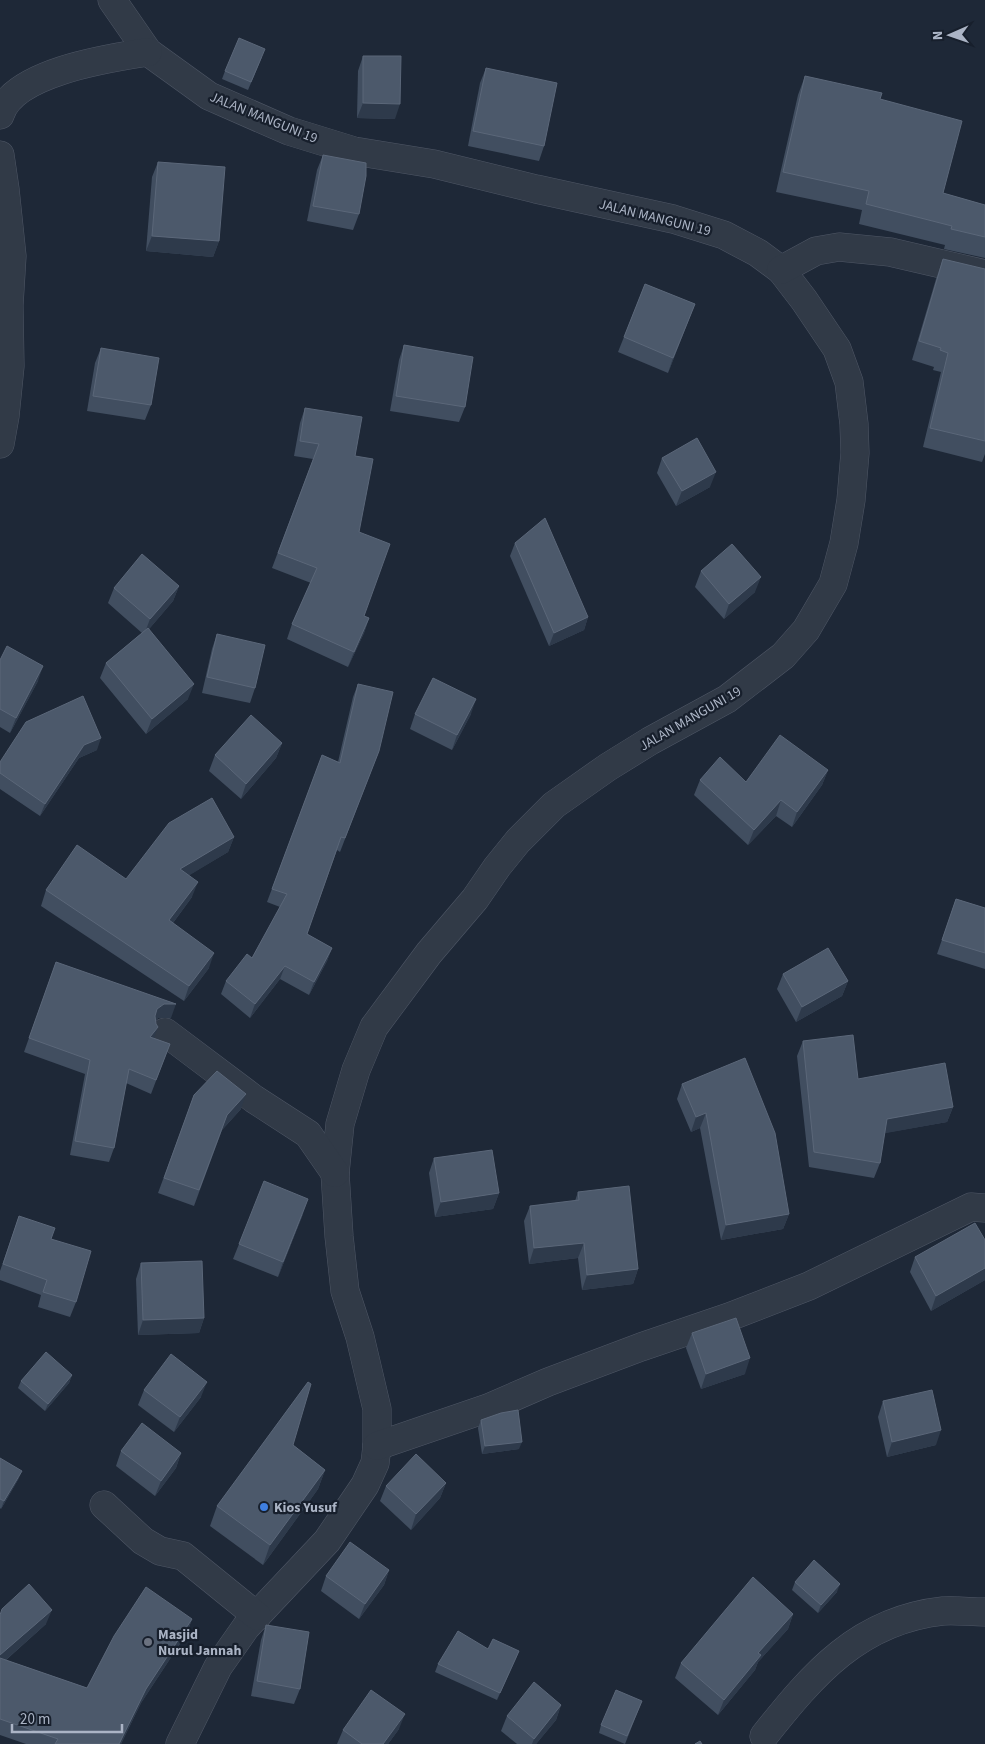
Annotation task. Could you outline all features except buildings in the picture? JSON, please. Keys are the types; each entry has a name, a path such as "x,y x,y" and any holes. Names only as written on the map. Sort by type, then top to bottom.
{"street":[{"name":"JALAN MANGUNI 19","path":"112,0 148,52 209,96 289,131 354,151 434,164 673,219 724,235 758,253 781,270 837,349 849,382 854,424 855,453 847,526 833,584 806,630 783,656 727,699 650,740 554,805 518,841 475,899 428,953 374,1027 356,1070 340,1124 335,1173 339,1236 346,1291 360,1337 377,1409 375,1463 365,1485 328,1541 246,1627 218,1667 180,1744"},
{"path":"0,115 7,103 20,90 45,77 70,68 111,58 148,52"},
{"path":"0,155 6,189 12,256 10,366 6,416 0,444"},
{"path":"781,270 816,251 839,247 890,252 985,274"},
{"path":"165,1032 254,1099 308,1134 335,1173"},
{"path":"377,1446 488,1408 548,1382 641,1346 729,1316 808,1286 970,1207 985,1208"},
{"path":"104,1505 143,1541 160,1551 183,1556 256,1616"},
{"path":"764,1736 788,1705 834,1658 869,1633 887,1624 943,1611 985,1612"}],"place":[{"name":"Kios Yusuf","path":"264,1507"},
{"name":"Masjid Nurul Jannah","path":"148,1642"}]}
